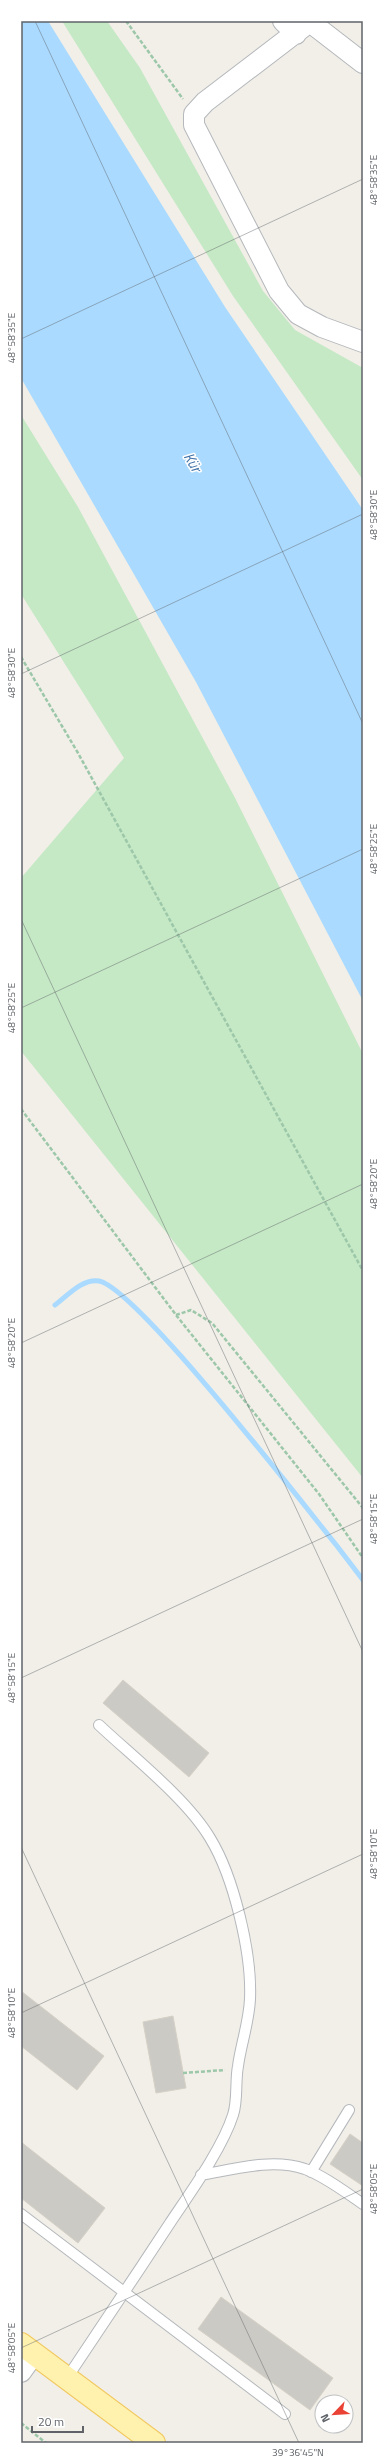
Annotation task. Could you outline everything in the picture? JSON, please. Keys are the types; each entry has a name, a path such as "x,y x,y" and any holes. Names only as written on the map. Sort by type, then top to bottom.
{"main road":[{"path":"27,2349 154,2443"}],"street":[{"path":"363,63 300,25 205,102 194,114 194,125 279,291 298,314 322,327 363,342"},
{"path":"21,2372 27,2349"}],"lane":[{"path":"67,2378 201,2175 233,2115 237,2069 248,2022 250,1998 248,1959 227,1873 211,1838 192,1813 99,1725"},
{"path":"311,2172 349,2110"},
{"path":"201,2175 263,2165 287,2165 311,2172 363,2204"},
{"path":"21,2214 285,2414"}],"path":[{"path":"126,21 194,114"},
{"path":"21,657 78,753 363,1271"},
{"path":"21,1109 176,1315 319,1494 363,1558"},
{"path":"176,1315 191,1310 212,1323 363,1508"},
{"path":"183,2073 237,2069"},
{"path":"21,2423 46,2443"}],"green space":[{"path":"62,21 107,21 140,68 263,291 295,330 363,368 363,480 233,296"},
{"path":"21,415 78,507 234,796 363,1054 363,1478 21,1051 21,878 124,758 21,594"}],"water":[{"name":"Kür","path":"21,21 48,21 225,307 363,510 363,1001 196,682 21,378"}],"building":[{"path":"123,1680 209,1753 189,1777 103,1703"},
{"path":"21,1991 104,2056 77,2090 21,2046"},
{"path":"173,2016 186,2088 156,2093 143,2022"},
{"path":"350,2134 363,2143 363,2186 330,2164"},
{"path":"21,2142 105,2208 78,2243 21,2198"},
{"path":"221,2297 333,2378 322,2394 314,2394 314,2404 310,2410 198,2329"}],"waterway":[{"path":"55,1305 76,1288 87,1282 99,1281 118,1293 147,1319 219,1400 291,1488 363,1580"}]}
